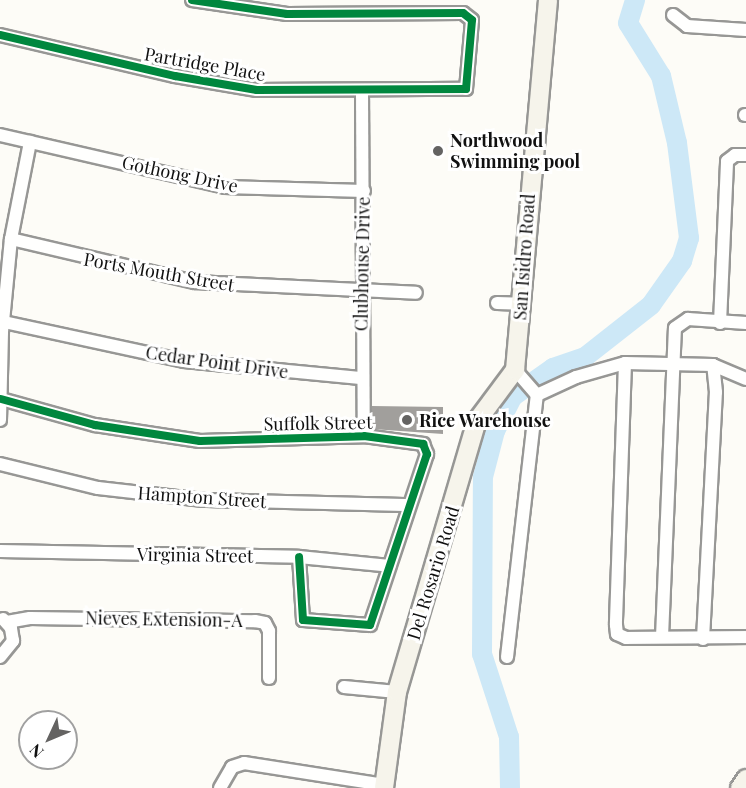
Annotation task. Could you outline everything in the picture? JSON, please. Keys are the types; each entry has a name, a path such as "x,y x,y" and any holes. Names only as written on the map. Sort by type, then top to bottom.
{"main road":[{"name":"San Isidro Road","path":"520,374 521,304 548,0"},
{"name":"Del Rosario Road","path":"384,786 397,692 477,421 520,374"},
{"path":"740,788 746,779"}],"street":[{"name":"Partridge Place","path":"0,35 175,76 257,90 463,92 467,76 472,20 464,13 287,14 192,0"},
{"path":"673,15 687,26 746,30"},
{"name":"Clubhouse Drive","path":"362,92 364,191 360,378 364,436"},
{"name":"Gothong Drive","path":"0,135 225,187 364,191"},
{"path":"0,420 2,329 12,239 30,142"},
{"path":"720,323 727,161 735,155 746,155"},
{"name":"Ports Mouth Street","path":"12,239 195,282 416,293"},
{"path":"497,303 521,304"},
{"path":"662,637 675,328 681,320 746,323"},
{"name":"Cedar Point Drive","path":"2,329 184,361 360,378"},
{"path":"536,393 576,377 626,363 713,365 746,380"},
{"path":"626,363 616,631 626,638 746,637"},
{"path":"703,639 716,392 713,365"},
{"path":"507,657 536,393 520,374"},
{"name":"Suffolk Street","path":"1,399 95,425 200,441 364,436 423,444 426,454 370,625 306,622 299,557"},
{"name":"Hampton Street","path":"0,464 98,488 203,500 408,505"},
{"name":"Virginia Street","path":"0,551 299,557 390,566"},
{"name":"Nieves Extension-A","path":"3,620 30,618 266,623 269,631 269,678"},
{"path":"0,657 13,641 3,620"},
{"path":"344,687 397,692"},
{"path":"220,788 232,767 244,764 384,786"}],"building":[{"name":"Rice Warehouse","path":"372,406 443,407 443,434 372,429"}],"waterway":[{"path":"510,788 509,737 482,654 483,477 495,431 512,397 553,368 585,357 651,305 682,261 689,238 677,143 661,76 628,23 635,0"}],"cycle path":[{"path":"0,35 175,76 257,90 466,89 472,20 463,13 287,14 192,0"},
{"path":"1,399 95,425 200,441 364,436 423,444 427,454 370,625 303,620 299,557"}],"place":[{"name":"Northwood Swimming pool","path":"438,151"},
{"name":"Rice Warehouse","path":"407,420"}]}
